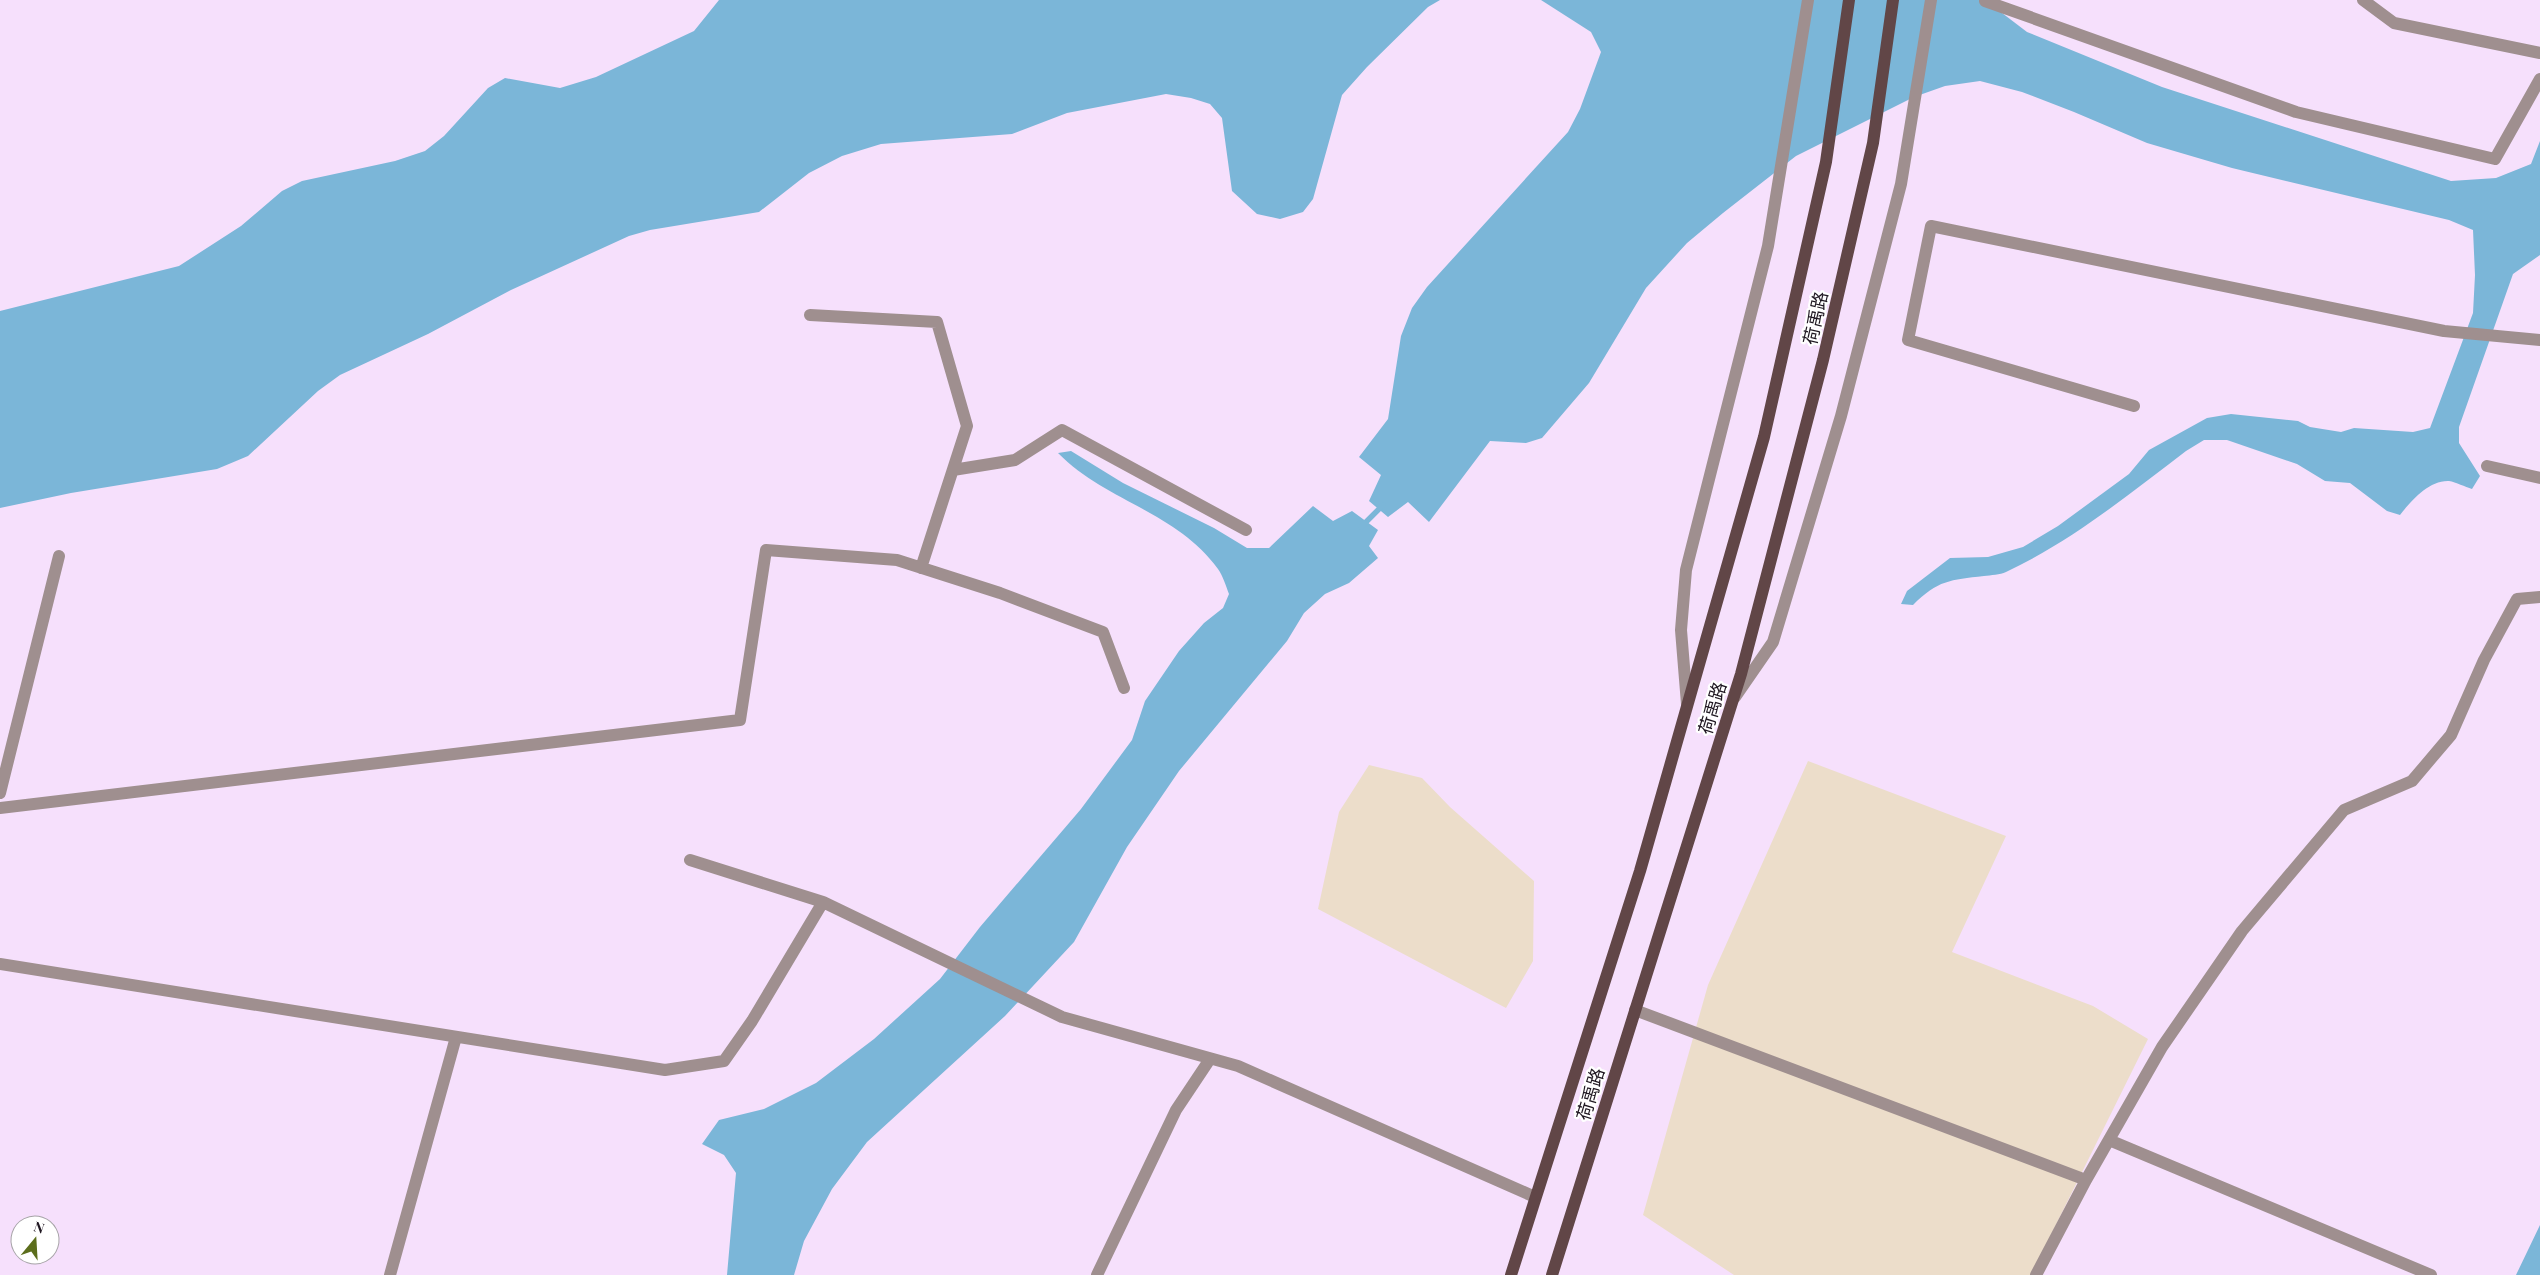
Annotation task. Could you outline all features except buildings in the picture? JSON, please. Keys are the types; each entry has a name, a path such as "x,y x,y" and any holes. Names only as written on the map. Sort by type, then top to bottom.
{"main road":[{"name":"荷禹路","path":"1511,1275 1640,871 1764,437 1826,162 1849,0"},
{"name":"荷禹路","path":"1552,1275 1732,701 1823,360 1874,142 1893,0"}],"street":[{"path":"1687,706 1682,630 1686,570 1768,246 1808,0"},
{"path":"1732,701 1773,642 1841,416 1901,184 1931,0"},
{"path":"2363,0 2394,23 2540,53"},
{"path":"1985,1 2296,112 2495,159 2540,79"},
{"path":"2134,406 1908,340 1931,226 2444,331 2540,340"},
{"path":"810,315 937,322 968,426 921,568"},
{"path":"953,470 1015,460 1062,430 1246,530"},
{"path":"2486,466 2540,478"},
{"path":"0,808 740,720 766,550 897,560 1000,593 1103,632 1124,688"},
{"path":"0,793 59,556"},
{"path":"2036,1275 2086,1180 2162,1046 2242,932 2344,810 2412,781 2451,735 2484,660 2517,599 2540,597"},
{"path":"690,860 823,902 1062,1017 1247,1070 1536,1197"},
{"path":"0,964 665,1070 724,1061 752,1020 823,902"},
{"path":"1635,1010 2086,1180"},
{"path":"390,1275 456,1037"},
{"path":"1097,1275 1176,1110 1210,1059"},
{"path":"2109,1140 2431,1275"}],"shaded area":[{"path":"1808,761 2006,836 1952,952 2093,1006 2148,1039 2031,1275 1734,1275 1643,1215 1708,985"},
{"path":"1369,765 1422,778 1450,807 1534,881 1533,961 1506,1008 1318,909 1339,812"}],"water":[{"path":"719,0 1440,0 1428,7 1367,67 1342,95 1313,199 1303,212 1280,219 1257,214 1232,191 1222,118 1210,104 1191,98 1166,94 1067,113 1012,134 881,144 842,156 809,173 759,212 650,230 629,236 511,290 428,334 340,375 318,391 248,456 217,469 71,493 0,508 0,311 179,266 241,226 282,191 302,181 395,161 425,151 444,136 488,88 505,78 560,88 596,77 694,31"},
{"path":"1541,0 1985,0 2027,32 2162,87 2451,181 2496,178 2531,164 2540,141 2540,255 2513,274 2459,427 2459,443 2480,476 2472,489 2449,481 2434,484 2421,492 2400,515 2387,511 2350,483 2325,481 2297,464 2227,440 2204,440 2186,451 2077,532 2030,560 2001,574 1953,580 1930,590 1913,605 1901,604 1907,591 1950,558 1988,557 2023,547 2058,526 2129,474 2149,450 2207,418 2231,414 2298,421 2310,427 2341,432 2354,428 2413,432 2430,428 2473,313 2475,275 2473,230 2449,220 2232,168 2147,143 2022,92 1980,81 1945,86 1914,97 1796,156 1687,243 1646,288 1589,383 1542,438 1526,443 1490,441 1429,522 1408,502 1388,517 1369,501 1381,475 1359,457 1388,419 1401,336 1412,308 1427,287 1568,132 1580,109 1601,52 1591,32"},
{"path":"1071,451 1123,483 1214,528 1247,548 1269,548 1313,506 1333,521 1352,511 1378,530 1369,546 1378,558 1349,583 1325,594 1304,613 1287,641 1179,771 1127,847 1074,942 1005,1016 867,1142 832,1189 804,1241 794,1275 727,1275 736,1173 724,1155 702,1144 719,1120 764,1109 816,1083 874,1039 940,979 980,927 1081,809 1132,740 1145,701 1179,651 1204,623 1223,608 1229,594 1220,572 1201,550 1162,520 1097,483 1058,453"},
{"path":"2540,1225 2540,1275 2516,1275"}],"waterway":[{"path":"1361,527 1383,505"}]}
